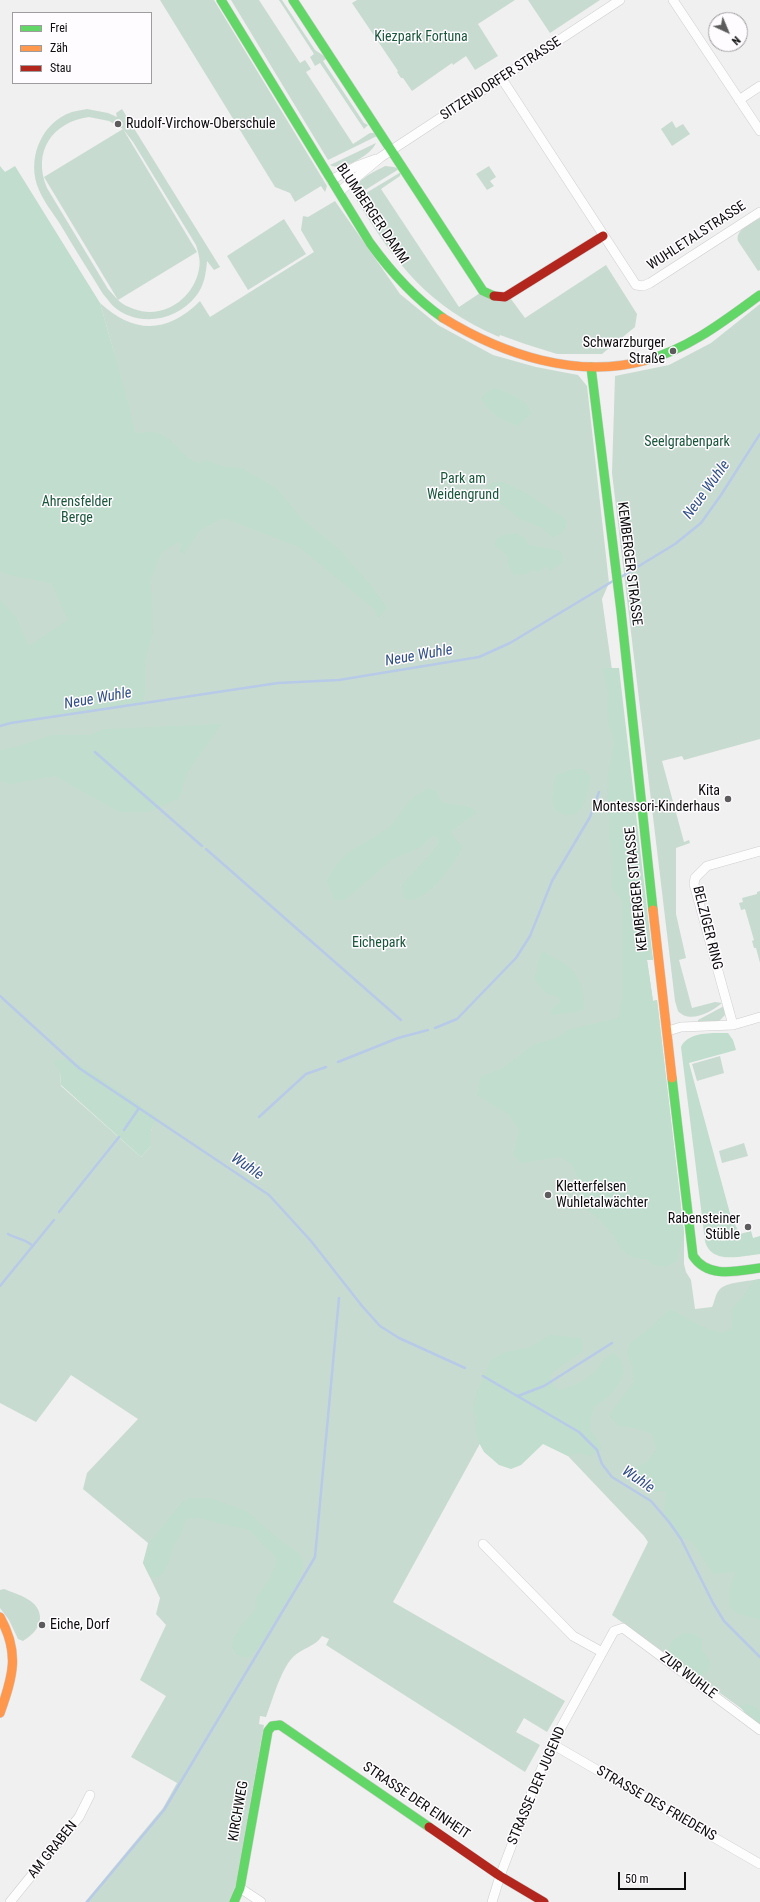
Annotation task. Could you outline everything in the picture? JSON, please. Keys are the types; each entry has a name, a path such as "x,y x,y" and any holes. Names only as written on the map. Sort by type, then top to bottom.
{"main road":[{"name":"BLUMBERGER DAMM","path":"221,0 331,180 386,264 428,307 458,328 501,348 541,360 577,367 591,367"},
{"path":"293,0 393,150 416,189 484,291 496,297 505,297 603,236"},
{"path":"591,367 630,363 673,351 714,329 760,295"},
{"name":"KEMBERGER STRASSE","path":"591,367 620,604 660,976 668,1031 693,1256 701,1268 708,1270 721,1271 760,1268"},
{"path":"0,1617 8,1630 14,1647 15,1660 9,1687 0,1713"},
{"name":"STRASSE DER EINHEIT","path":"272,1726 280,1725 500,1876 544,1902"},
{"name":"KIRCHWEG","path":"234,1902 240,1888 268,1731 272,1726"}],"street":[{"name":"SITZENDORFER STRASSE","path":"331,180 393,150 620,0"},
{"path":"673,0 760,131"},
{"name":"WUHLETALSTRASSE","path":"502,79 636,285 643,286 650,284 760,212"},
{"path":"739,100 760,86"},
{"name":"SITZENDORFER STRASSE","path":"339,192 381,157"},
{"name":"BELZIGER RING","path":"733,1025 694,884 695,878 707,866 760,851"},
{"path":"668,1031 681,1027 733,1025 760,1017"},
{"path":"483,1544 573,1636 602,1652"},
{"name":"ZUR WUHLE","path":"614,1631 623,1628 760,1730"},
{"name":"STRASSE DER JUGEND","path":"492,1902 500,1876 533,1789 552,1744 614,1631"},
{"path":"0,1682 9,1687"},
{"name":"STRASSE DES FRIEDENS","path":"552,1744 760,1864"},
{"name":"AM GRABEN","path":"10,1902 79,1817 90,1795"},
{"path":"240,1888 261,1902"}],"green space":[{"path":"160,0 214,0 327,186 325,192 321,186 295,202 290,193 275,187"},
{"path":"231,0 259,0 300,63 305,60 311,69 306,72 353,144 370,133 374,133 377,136 328,160"},
{"path":"279,0 282,0 315,50 327,58 323,61 364,123 368,125 364,129 320,63 315,66 310,57 314,54"},
{"name":"Kiezpark Fortuna","path":"357,0 515,0 478,24 498,56 475,70 466,56 453,65 452,63 412,91 403,78 401,78 397,72 398,71 352,3"},
{"path":"528,0 600,0 550,33"},
{"path":"87,109 108,113 117,117 116,113 122,109 220,267 214,270 207,261 204,280 199,292 188,305 168,316 157,319 134,317 123,313 113,306 103,294 39,190 35,179 35,155 44,134 61,117 72,112","holes":["89,117 109,121 123,129 133,142 196,245 200,266 191,289 176,304 166,309 145,312 134,309 120,302 108,289 47,188 43,175 42,162 44,151 48,141 55,132 76,120"]},
{"path":"672,121 676,128 683,124 690,134 672,146 661,129"},
{"path":"123,129 197,252 118,300 44,177"},
{"path":"376,143 373,148 356,161 342,166 335,167 330,165"},
{"name":"Ahrensfelder Berge","path":"0,166 5,172 15,166 100,303 129,405 135,433 151,432 160,434 171,441 186,456 198,463 207,460 222,466 242,468 276,488 303,520 339,549 374,589 387,608 378,618 374,609 299,547 223,518 199,531 184,554 180,551 181,545 178,542 161,553 151,580 153,632 145,661 144,702 0,726 0,600 15,615 29,646 68,620 51,583 8,575 0,571"},
{"path":"385,166 399,169 354,197 354,192 359,182 369,174"},
{"path":"489,166 496,177 490,181 494,186 487,190 476,174"},
{"path":"401,172 400,176 381,189 459,307 480,293 511,299 525,318 606,265 637,314 635,327 602,354 557,354 500,335 499,337 452,312 416,281 400,263 385,244 356,199"},
{"path":"0,174 114,353 100,303 125,320 138,325 150,326 175,320 188,312 200,301 210,317 314,252 301,230 303,216 308,217 335,201 400,294 438,325 493,355 536,367 578,375 587,386 609,583 602,599 653,960 647,960 653,1001 657,1000 684,1233 684,1264 686,1272 691,1280 695,1309 712,1307 717,1293 720,1289 727,1285 760,1279 760,1722 612,1615 648,1542 568,1456 494,1418 393,1602 565,1701 547,1732 524,1718 516,1732 540,1745 525,1772 326,1645 329,1639 322,1636 316,1643 297,1654 288,1663 274,1694 266,1717 260,1716 259,1724 264,1725 236,1884 229,1902 85,1902 163,1808 177,1783 131,1757 166,1696 140,1680 166,1625 156,1614 160,1598 143,1563 148,1543 83,1489 87,1473 138,1419 71,1375 36,1422 0,1403 0,998 2,999 0,996","holes":["60,1072 123,1095 156,1117 151,1131 151,1146 141,1157 61,1086"]},
{"path":"760,218 760,270 758,271 738,241 738,237 739,233 744,227"},
{"path":"284,219 306,254 248,290 227,256"},
{"name":"Seelgrabenpark","path":"760,304 760,739 684,760 682,756 662,761 684,842 689,840 690,843 676,848 676,914 686,958 679,960 692,1008 715,1002 722,1003 707,1013 694,1017 683,1015 678,1011 675,1001 612,473 615,376 669,365 711,343"},
{"path":"495,388 517,397 526,404 531,414 518,426 491,412 484,403 481,397"},
{"path":"503,482 528,494 562,516 567,521 564,530 560,534 552,537 542,528 518,518 489,494 487,489 490,483"},
{"path":"517,533 526,539 529,545 559,550 562,554 563,562 550,571 546,566 539,572 533,570 526,574 514,575 509,567 507,555 495,546 496,539 503,535"},
{"path":"602,668 619,668 653,960 647,960 653,1001 657,1000 684,1233 676,1262 665,1267 653,1265 648,1260 631,1257 620,1248 613,1235 599,1219 578,1203 582,1186 571,1164 560,1157 521,1163 513,1155 519,1130 509,1115 477,1095 480,1077 503,1068 534,1044 556,1038 570,1029 618,1018 622,997 622,901 612,889 607,779 614,742 607,719 608,693"},
{"path":"222,724 188,771 179,799 148,812 119,812 55,776 12,784 0,781 0,750 22,745 51,735 90,735 104,729"},
{"path":"573,769 584,769 591,777 588,793 582,808 577,813 571,815 563,814 554,809 553,788 556,775"},
{"path":"428,788 436,791 442,802 472,808 476,811 475,814 451,831 453,837 463,846 455,861 442,878 427,893 412,900 403,898 402,885 438,845 438,837 432,836 421,847 391,860 344,900 334,900 327,881 341,860 355,848 390,826 408,802"},
{"path":"760,891 760,963 756,948 754,948 752,941 754,940 745,909 741,910 739,903 743,902 742,898 757,894 757,892"},
{"path":"543,951 564,963 574,972 582,987 584,1009 578,1012 550,1015 551,1010 561,1001 556,996 545,992 534,978 537,971 539,958"},
{"path":"724,1006 725,1015 719,1021 698,1023 698,1020"},
{"path":"709,1033 728,1033 733,1040 736,1050 689,1063 731,1217 740,1234 751,1231 753,1238 760,1236 760,1254 736,1257 720,1256 713,1253 708,1249 705,1241 681,1047 689,1038 695,1036"},
{"path":"720,1056 724,1073 697,1081 692,1064"},
{"path":"66,1059 83,1066 157,1117 151,1131 151,1146 141,1157 61,1085 60,1072 53,1061"},
{"path":"744,1143 748,1156 722,1163 719,1151"},
{"path":"760,1279 760,1620 736,1613 729,1606 729,1588 736,1572 713,1574 692,1542 677,1535 663,1516 666,1491 649,1492 631,1481 636,1467 647,1462 656,1450 652,1434 635,1428 618,1426 609,1415 633,1382 632,1367 627,1354 630,1343 651,1327 670,1309 706,1328 723,1333 733,1327 730,1310 741,1299 754,1280"},
{"path":"549,1335 582,1338 583,1351 554,1371 550,1377 555,1388 559,1390 577,1384 588,1377 610,1354 614,1353 622,1361 624,1374 618,1386 607,1398 594,1407 591,1418 591,1431 598,1440 602,1449 590,1456 579,1453 568,1456 543,1444 521,1465 511,1469 499,1465 484,1452 477,1439 473,1404 478,1389 490,1361 502,1353 530,1347"},
{"path":"189,1498 211,1498 248,1512 281,1541 299,1553 303,1560 303,1567 299,1579 265,1637 250,1657 242,1657 236,1654 232,1647 233,1638 238,1632 238,1629 255,1610 256,1598 268,1581 275,1566 276,1558 249,1530 200,1518 186,1519 182,1532 174,1545 167,1567 161,1575 150,1577 143,1563 149,1543 182,1502"},
{"path":"4,1589 28,1599 37,1607 40,1619 37,1629 23,1641 18,1639 9,1620 0,1608 0,1590"},
{"path":"684,1633 694,1634 702,1639 702,1649 711,1663 707,1673 698,1676 683,1662 668,1654 672,1641"},
{"path":"747,1704 754,1706 760,1711 760,1725 745,1713 740,1706"}],"waterway":[{"name":"Neue Wuhle","path":"621,577 675,544 701,523 760,434"},
{"name":"Neue Wuhle","path":"0,726 11,723 278,683 339,680 479,657 510,643 613,581"},
{"path":"95,752 202,846"},
{"path":"435,1028 457,1019 516,958 530,936 552,881 590,817 599,792"},
{"path":"206,849 401,1020"},
{"name":"Wuhle","path":"0,996 79,1068 269,1195 311,1241 362,1306 380,1326 399,1338 465,1368"},
{"path":"338,1062 398,1038 428,1030"},
{"path":"259,1117 306,1074 326,1067"},
{"path":"124,1130 139,1108"},
{"path":"59,1212 119,1137"},
{"path":"0,1286 54,1220"},
{"path":"8,1234 33,1246"},
{"path":"87,1902 164,1810 315,1557 339,1298"},
{"path":"518,1396 544,1386 612,1343"},
{"name":"Wuhle","path":"483,1376 579,1432 597,1450 602,1464 612,1477 651,1501 681,1539 713,1603 724,1621 760,1657"}],"traffic: fast":[{"path":"221,0 370,243 403,284 422,302 443,318"},
{"path":"293,0 483,291 494,296"},
{"path":"647,360 663,355 706,333 760,295"},
{"path":"591,367 621,611 653,910"},
{"path":"672,1078 693,1256 699,1263 715,1271 733,1272 760,1268"},
{"path":"234,1902 240,1888 268,1731 272,1726 280,1725 429,1827"}],"traffic: slow":[{"path":"443,318 490,343 541,360 567,365 594,367 621,365 647,360"},
{"path":"653,910 672,1078"},
{"path":"0,1617 6,1630 12,1653 11,1676 0,1713"}],"traffic: jam":[{"path":"494,296 505,297 603,236"},
{"path":"429,1827 500,1876 544,1902"}],"place":[{"name":"Rudolf-Virchow-Oberschule","path":"118,124"},
{"name":"Schwarzburger Straße","path":"673,351"},
{"name":"Kita Montessori-Kinderhaus","path":"728,799"},
{"name":"Kletterfelsen Wuhletalwächter","path":"548,1195"},
{"name":"Rabensteiner Stüble","path":"748,1227"},
{"name":"Eiche, Dorf","path":"42,1625"}],"park label":[{"name":"Park am Weidengrund","path":"463,488"},
{"name":"Eichepark","path":"379,943"}]}
